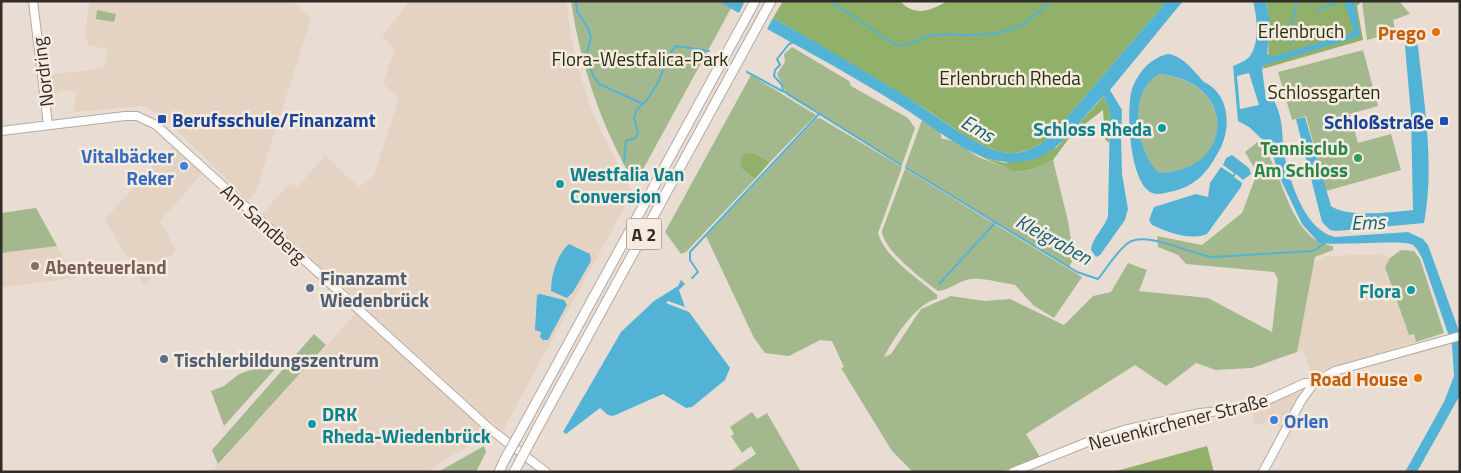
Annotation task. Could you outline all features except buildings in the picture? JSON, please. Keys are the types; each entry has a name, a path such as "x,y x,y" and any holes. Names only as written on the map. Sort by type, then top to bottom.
{"highway":[{"name":"A 2","path":"499,472 755,1"},
{"name":"A 2","path":"514,472 771,1"}],"main road":[{"name":"Nordring","path":"1,131 48,125 33,1"},
{"name":"Am Sandberg","path":"48,125 137,116 156,125 490,429 546,472"},
{"path":"1263,472 1314,383 1335,371 1460,336"},
{"name":"Neuenkirchener Straße","path":"1013,472 1090,441 1124,430 1200,412 1250,408 1305,383 1314,383"}],"shaded area":[{"path":"90,1 292,1 309,16 310,22 255,194 248,200 162,116 143,106 73,112 77,92 64,90 51,94 49,75 104,68 108,49 88,45 85,31"},
{"path":"409,1 566,1 571,37 582,82 594,117 632,193 502,432 262,214 290,183 297,187 325,156 359,187 373,178 399,99 383,84 395,49 382,37"},
{"path":"173,145 203,173 160,221 176,250 144,286 105,219"},
{"name":"Abenteuerland","path":"57,246 76,278 2,287 1,253"},
{"path":"1384,254 1390,258 1385,267 1409,335 1413,334 1416,342 1312,374 1303,350 1297,352 1313,264 1327,256"},
{"path":"356,313 492,436 472,444 444,460 428,472 195,472 213,470"},
{"path":"1299,392 1301,393 1281,428 1267,421 1256,426 1252,411"}],"green space":[{"name":"Flora-Westfalica-Park","path":"571,1 735,1 635,184 602,118 580,49"},
{"name":"Erlenbruch Rheda","path":"783,1 900,1 911,9 923,11 947,1 1167,1 1051,136 1028,150 1009,153 992,149 959,132 901,94 773,18"},
{"name":"Erlenbruch","path":"1266,1 1362,1 1357,6 1363,40 1262,69 1268,63 1269,25"},
{"path":"1362,1 1399,1 1410,14 1393,20 1396,32 1367,40"},
{"path":"97,10 116,14 114,22 96,19"},
{"path":"792,47 849,81 851,86 908,118 915,128 902,165 787,95 777,74 785,62 784,54"},
{"name":"Schlossgarten","path":"1363,50 1378,106 1350,114 1358,143 1391,134 1401,170 1326,191 1306,116 1292,120 1278,72"},
{"path":"1160,74 1186,81 1204,94 1215,110 1217,127 1213,145 1201,159 1183,170 1159,174 1151,164 1145,151 1138,122 1139,107 1143,93 1150,82"},
{"path":"751,75 816,115 770,162 756,154 742,169 755,179 686,252 681,254 665,232"},
{"path":"1104,96 1110,111 1109,143 1105,139 1103,110 1072,134 1053,160 1033,169 1014,172 982,157 972,150 989,159 1005,163 1057,147"},
{"path":"820,118 902,167 878,233 882,242 895,259 937,295 937,299 922,307 906,322 884,357 891,354 921,309 951,296 985,301 1010,299 1064,325 1093,296 1111,292 1128,263 1147,270 1139,291 1208,298 1272,332 1278,279 1274,272 1186,264 1178,255 1158,247 1157,236 1202,245 1242,213 1257,173 1245,152 1259,141 1268,153 1296,218 1306,231 1318,241 1333,246 1333,250 1315,257 1297,352 1252,368 1216,370 1196,363 1166,386 1135,365 1026,434 1040,457 1002,472 913,472 892,451 841,368 844,367 832,341 820,340 789,356 765,353 754,338 706,236 816,119"},
{"path":"922,120 940,132 942,139 957,143 981,158 1014,172 1033,169 1053,160 1068,221 1074,258 1069,267 905,167"},
{"path":"746,153 756,154 770,162 755,179 742,169 740,160"},
{"path":"905,169 1082,277 1054,318 1033,305 1015,285 971,279 938,291 896,255 884,239 882,231"},
{"path":"36,208 57,246 1,253 1,213"},
{"path":"1401,250 1414,251 1420,259 1444,333 1416,342 1414,334 1409,335 1385,267 1390,258"},
{"path":"314,334 326,345 218,464 212,450"},
{"path":"285,358 224,426 211,391 224,386 239,374"},
{"path":"752,412 757,419 767,413 801,472 729,472 756,454 751,446 742,453 731,436 734,434 730,427"},
{"path":"484,446 486,452 476,472 438,472"},
{"path":"1207,446 1214,472 1113,472"}],"water":[{"path":"718,1 742,1 869,74 980,144 1002,152 1016,153 1028,150 1051,136 1167,1 1183,1 1110,90 1122,110 1122,174 1128,209 1125,220 1100,255 1096,257 1091,250 1092,245 1108,216 1110,111 1104,96 1062,141 1042,156 1021,162 995,160 979,155 955,143 877,91"},
{"path":"1253,1 1266,1 1271,27 1267,54 1271,57 1352,33 1353,29 1344,1 1354,1 1360,34 1358,37 1264,65 1262,68 1266,100 1273,98 1277,107 1280,115 1286,162 1292,184 1302,207 1316,226 1325,233 1335,237 1408,232 1423,239 1428,245 1460,334 1460,395 1417,472 1405,472 1444,402 1454,376 1452,345 1422,258 1413,245 1407,243 1319,243 1302,224 1266,143 1249,127 1238,121 1233,66 1247,59 1253,50 1257,29","holes":["1249,73 1259,105 1240,109 1237,76"]},
{"name":"Ems","path":"1413,40 1418,46 1429,157 1429,179 1424,223 1337,231 1330,230 1322,222 1296,119 1305,117 1331,206 1339,210 1359,213 1413,210 1411,115 1405,46 1406,43"},
{"path":"1173,55 1183,61 1218,93 1225,108 1227,125 1226,134 1220,149 1212,164 1202,176 1190,185 1163,194 1157,194 1144,187 1138,175 1131,143 1129,109 1133,86 1139,75 1151,62 1162,56","holes":["1160,74 1186,81 1204,93 1215,109 1217,127 1213,144 1201,159 1183,169 1159,173 1151,163 1141,137 1138,122 1139,107 1143,93 1150,82"]},
{"path":"1232,155 1249,168 1251,174 1243,180 1236,174 1234,177 1242,183 1241,187 1207,234 1193,237 1186,236 1152,225 1149,220 1154,207 1196,194 1208,197 1210,183 1221,167 1233,175 1234,173 1223,165 1226,158"},
{"path":"569,244 590,254 591,261 573,292 567,298 551,291 556,266 561,253"},
{"path":"681,280 685,284 679,290 685,307 668,301 666,303 689,312 730,368 725,380 692,407 686,408 663,394 613,416 608,415 600,408 566,434 563,432 621,332 654,301 678,286"},
{"path":"540,294 564,300 567,305 548,340 543,340 540,337 541,332 535,330 537,295"}],"pier":[{"path":"745,1 774,16 766,31 738,15"}],"waterway":[{"path":"576,1 577,11 588,28 591,37 586,57 593,75 599,84 641,103"},
{"path":"830,1 896,45 909,44 933,35 978,35 1001,32 1021,25 1031,19 1050,1"},
{"path":"1291,43 1289,36 1297,1"},
{"path":"1316,11 1340,1"},
{"path":"795,42 789,44 777,59 780,65 775,70 774,76 782,85 783,91 901,165"},
{"path":"624,162 626,141 635,138 638,133 634,117 637,109 647,100 657,84 673,49 676,46 709,51"},
{"path":"747,72 782,91"},
{"name":"Kleigraben","path":"692,278 698,272 690,260 690,252 818,115"},
{"name":"Kleigraben","path":"906,168 1077,272 1098,279 1120,251 1128,243 1136,240 1156,241 1212,257 1313,251 1327,242"},
{"path":"939,284 995,223"}],"place":[{"name":"Prego","path":"1436,32"},
{"name":"Berufsschule/Finanzamt","path":"162,119"},
{"name":"Schloßstraße","path":"1444,121"},
{"name":"Schloss Rheda","path":"1162,128"},
{"name":"Tennisclub Am Schloss","path":"1358,158"},
{"name":"Vitalbäcker Reker","path":"184,166"},
{"name":"Westfalia Van Conversion","path":"560,184"},
{"name":"Abenteuerland","path":"35,266"},
{"name":"Finanzamt Wiedenbrück","path":"310,288"},
{"name":"Flora","path":"1411,290"},
{"name":"Tischlerbildungszentrum","path":"164,359"},
{"name":"Road House","path":"1418,378"},
{"name":"Orlen","path":"1274,420"},
{"name":"DRK Rheda-Wiedenbrück","path":"312,424"}]}
